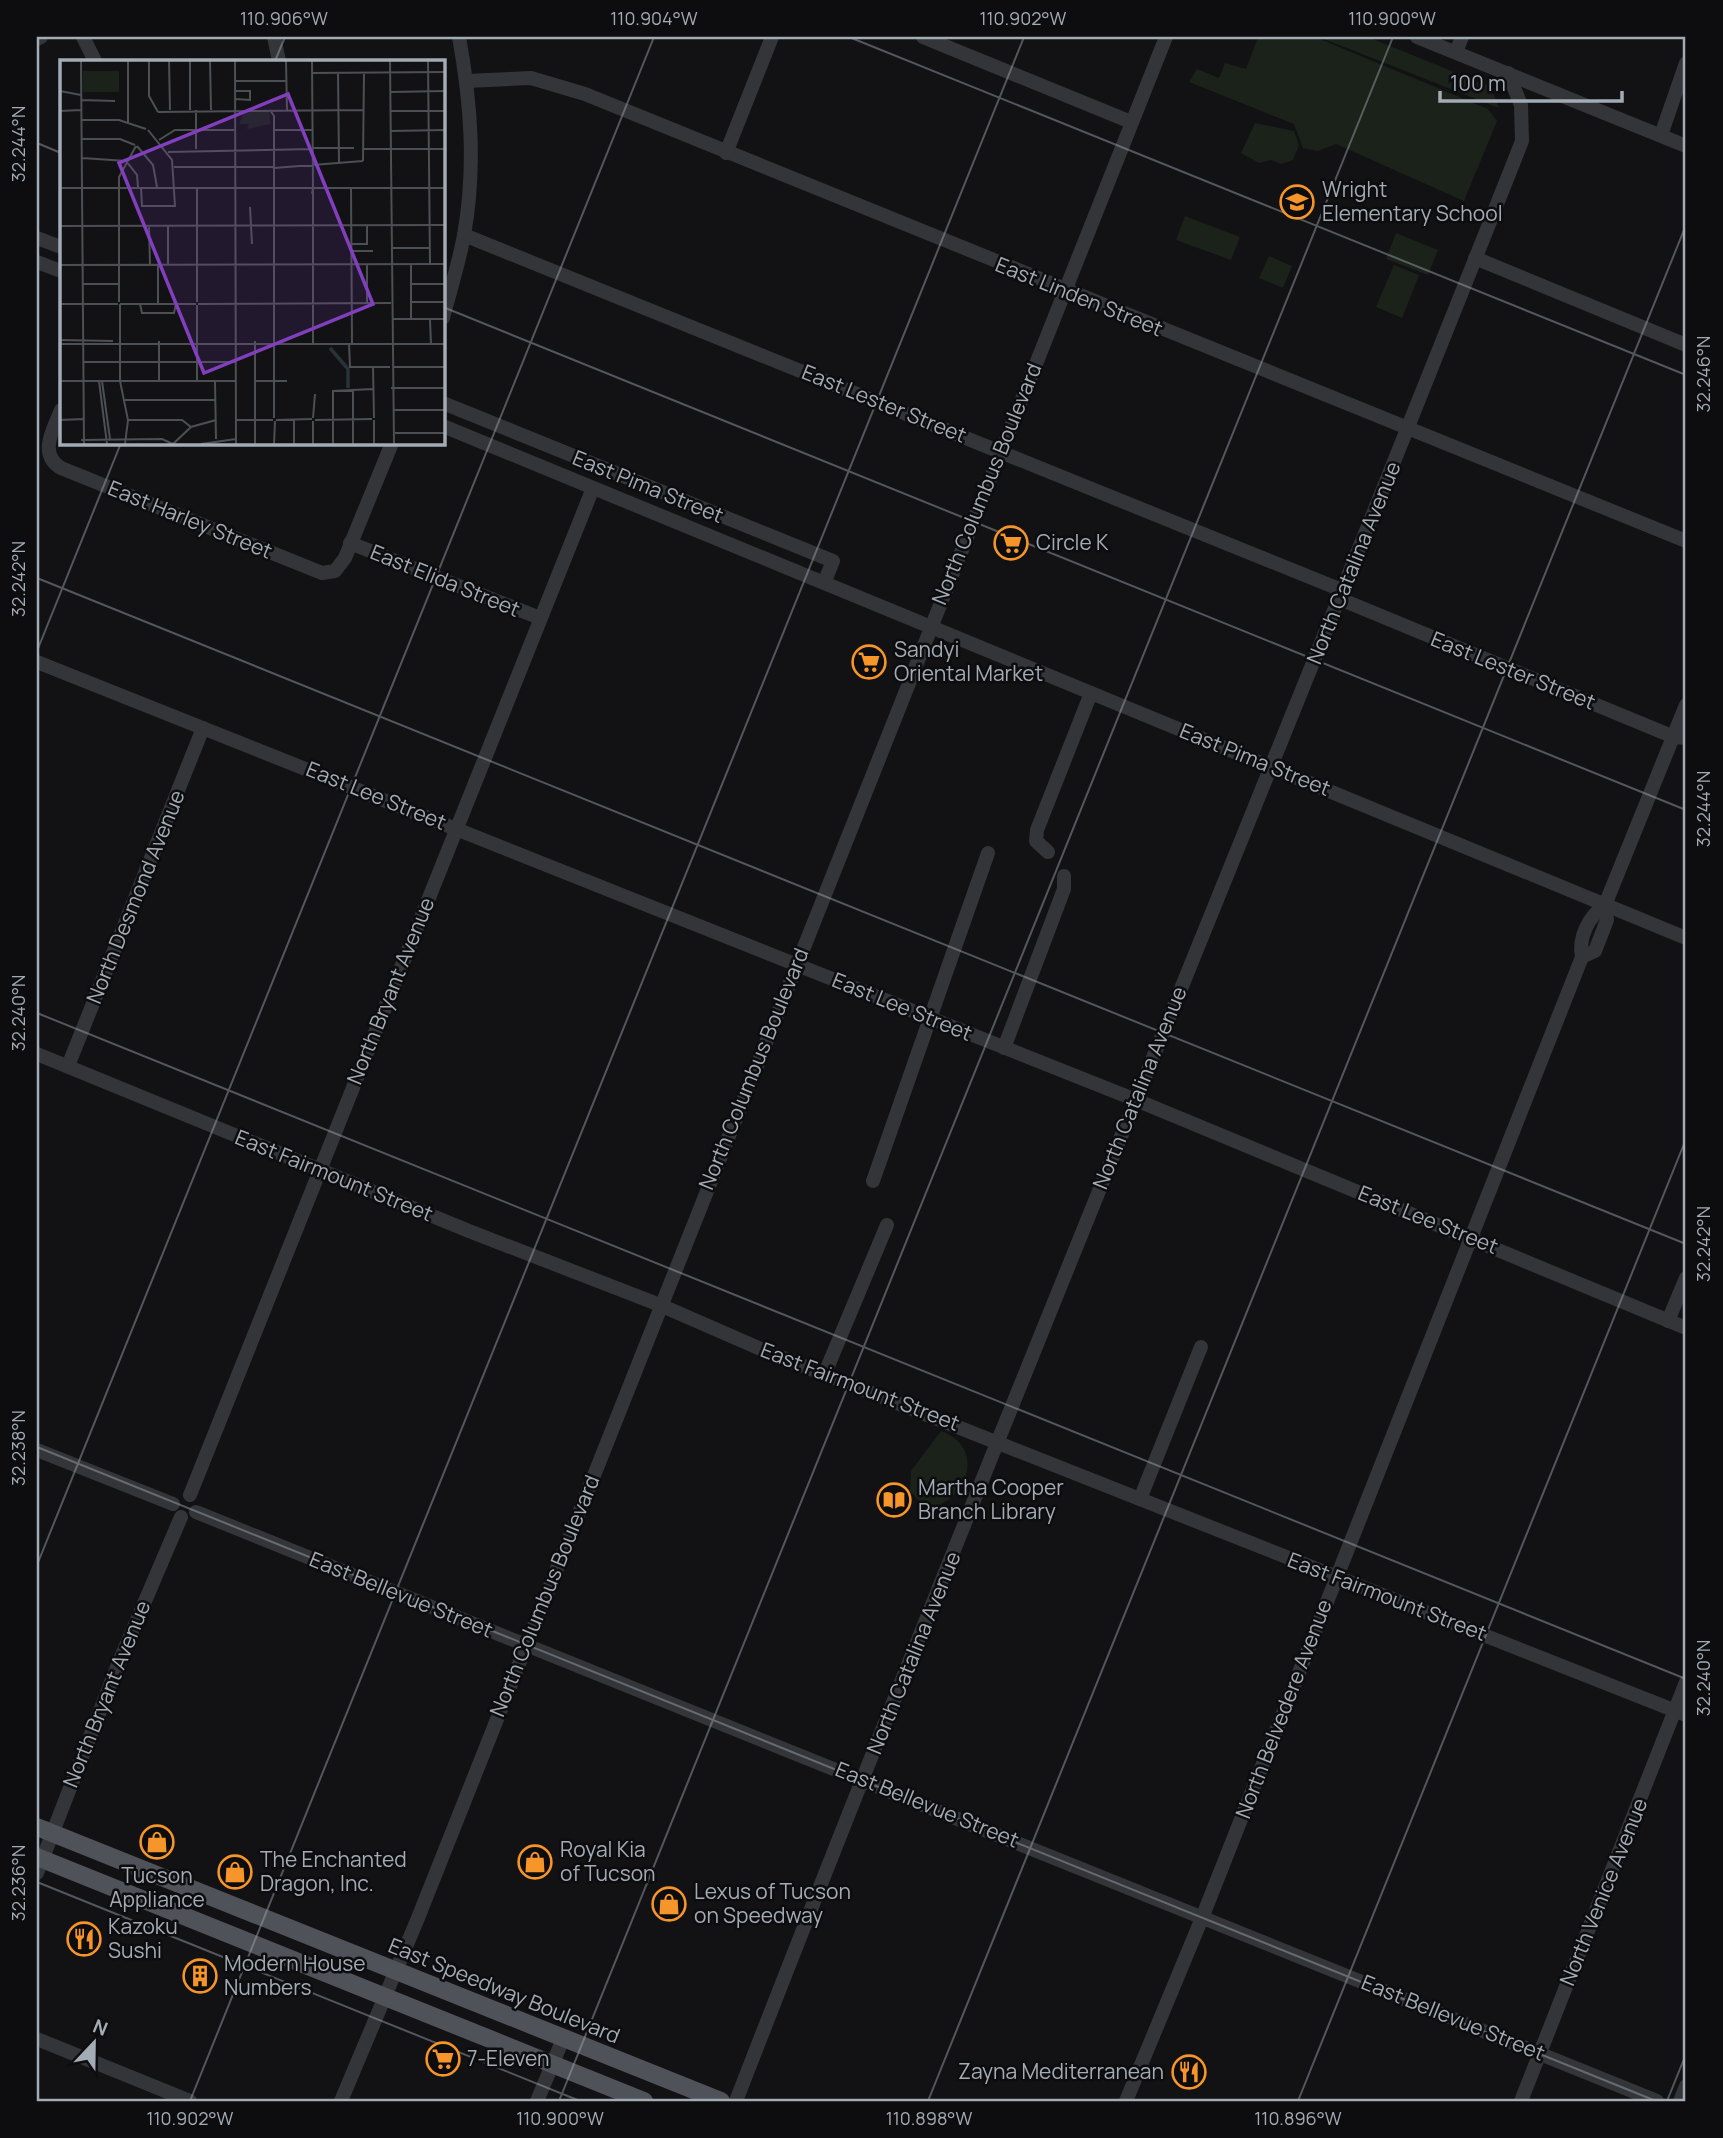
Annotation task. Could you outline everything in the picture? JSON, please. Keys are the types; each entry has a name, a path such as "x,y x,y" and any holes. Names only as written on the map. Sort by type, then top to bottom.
{"main road":[{"name":"East Speedway Boulevard","path":"44,1830 721,2101"},
{"path":"38,1863 385,1997 644,2101"}],"street":[{"path":"83,37 94,60"},
{"path":"274,37 279,60"},
{"path":"444,314 464,234 472,166 467,81 459,37"},
{"path":"726,153 772,37"},
{"path":"923,37 1131,122"},
{"name":"North Columbus Boulevard","path":"341,2101 395,1972 1166,37"},
{"path":"1417,37 1686,146"},
{"path":"1456,52 1462,37"},
{"path":"1661,135 1686,63"},
{"name":"North Catalina Avenue","path":"736,2101 996,1442 1342,595 1521,141 1521,105 1508,73"},
{"name":"East Linden Street","path":"467,81 531,78 553,82 1686,541"},
{"name":"East Lester Street","path":"464,234 1001,450 1680,738"},
{"path":"37,237 60,247"},
{"path":"1475,258 1686,345"},
{"path":"37,262 60,271"},
{"name":"East Pima Street","path":"444,403 832,561 824,583"},
{"name":"East Harley Street","path":"60,413 48,445 51,461 67,472 322,573 331,573 340,567 350,543"},
{"name":"East Pima Street","path":"444,426 1686,938"},
{"path":"350,543 391,444"},
{"name":"North Bryant Avenue","path":"190,1495 593,488"},
{"name":"East Elida Street","path":"350,543 540,618"},
{"name":"East Lee Street","path":"37,665 456,828 1136,1100 1686,1328"},
{"path":"1048,852 1036,841 1037,830 1091,693"},
{"path":"1605,905 1680,738 1686,705"},
{"name":"North Desmond Avenue","path":"68,1066 203,728"},
{"path":"873,1181 988,853"},
{"path":"1004,1048 1064,889 1064,876"},
{"name":"North Belvedere Avenue","path":"1126,2101 1202,1918 1582,957 1595,951 1607,920 1605,905"},
{"name":"East Fairmount Street","path":"37,1054 825,1374 1681,1712"},
{"path":"825,1374 887,1226"},
{"path":"1668,1321 1686,1278"},
{"path":"1140,1499 1201,1347"},
{"path":"37,1450 173,1504"},
{"path":"179,1495 190,1495 197,1502 195,1512 191,1517 180,1517 174,1512 173,1504 179,1495"},
{"name":"East Bellevue Street","path":"195,1512 864,1779 1657,2101"},
{"name":"North Bryant Avenue","path":"38,1863 44,1830 180,1517"},
{"name":"North Venice Avenue","path":"1521,2101 1681,1712 1686,1682"},
{"path":"37,2039 190,2101"},
{"path":"537,2101 563,2039"},
{"path":"1680,2101 1686,2086"}],"shaded area":[{"path":"1258,37 1315,37 1488,109 1497,121 1464,201 1336,144 1318,151 1303,148 1294,124 1189,82 1197,69 1219,78 1225,63 1246,69"},
{"path":"1319,37 1368,37 1491,87 1499,108"},
{"path":"1255,123 1294,131 1299,145 1293,160 1281,164 1271,160 1259,163 1241,153"},
{"path":"1185,216 1240,237 1231,260 1176,240"},
{"path":"1396,233 1438,250 1428,275 1386,259"},
{"path":"1269,256 1292,266 1283,288 1259,278"},
{"path":"1394,265 1419,275 1402,318 1376,307"},
{"path":"941,1431 955,1439 964,1449 966,1474 962,1486 953,1496 941,1504 926,1508 910,1491 911,1471"}],"place":[{"name":"Wright Elementary School","path":"1297,202"},
{"name":"Circle K","path":"1011,543"},
{"name":"Sandyi Oriental Market","path":"869,662"},
{"name":"Martha Cooper Branch Library","path":"894,1500"},
{"name":"Tucson Appliance","path":"157,1842"},
{"name":"Royal Kia of Tucson","path":"535,1862"},
{"name":"The Enchanted Dragon, Inc.","path":"235,1872"},
{"name":"Lexus of Tucson on Speedway","path":"669,1904"},
{"name":"Kazoku Sushi","path":"84,1939"},
{"name":"Modern House Numbers","path":"200,1976"},
{"name":"7-Eleven","path":"443,2059"},
{"name":"Zayna Mediterranean","path":"1189,2072"}]}
